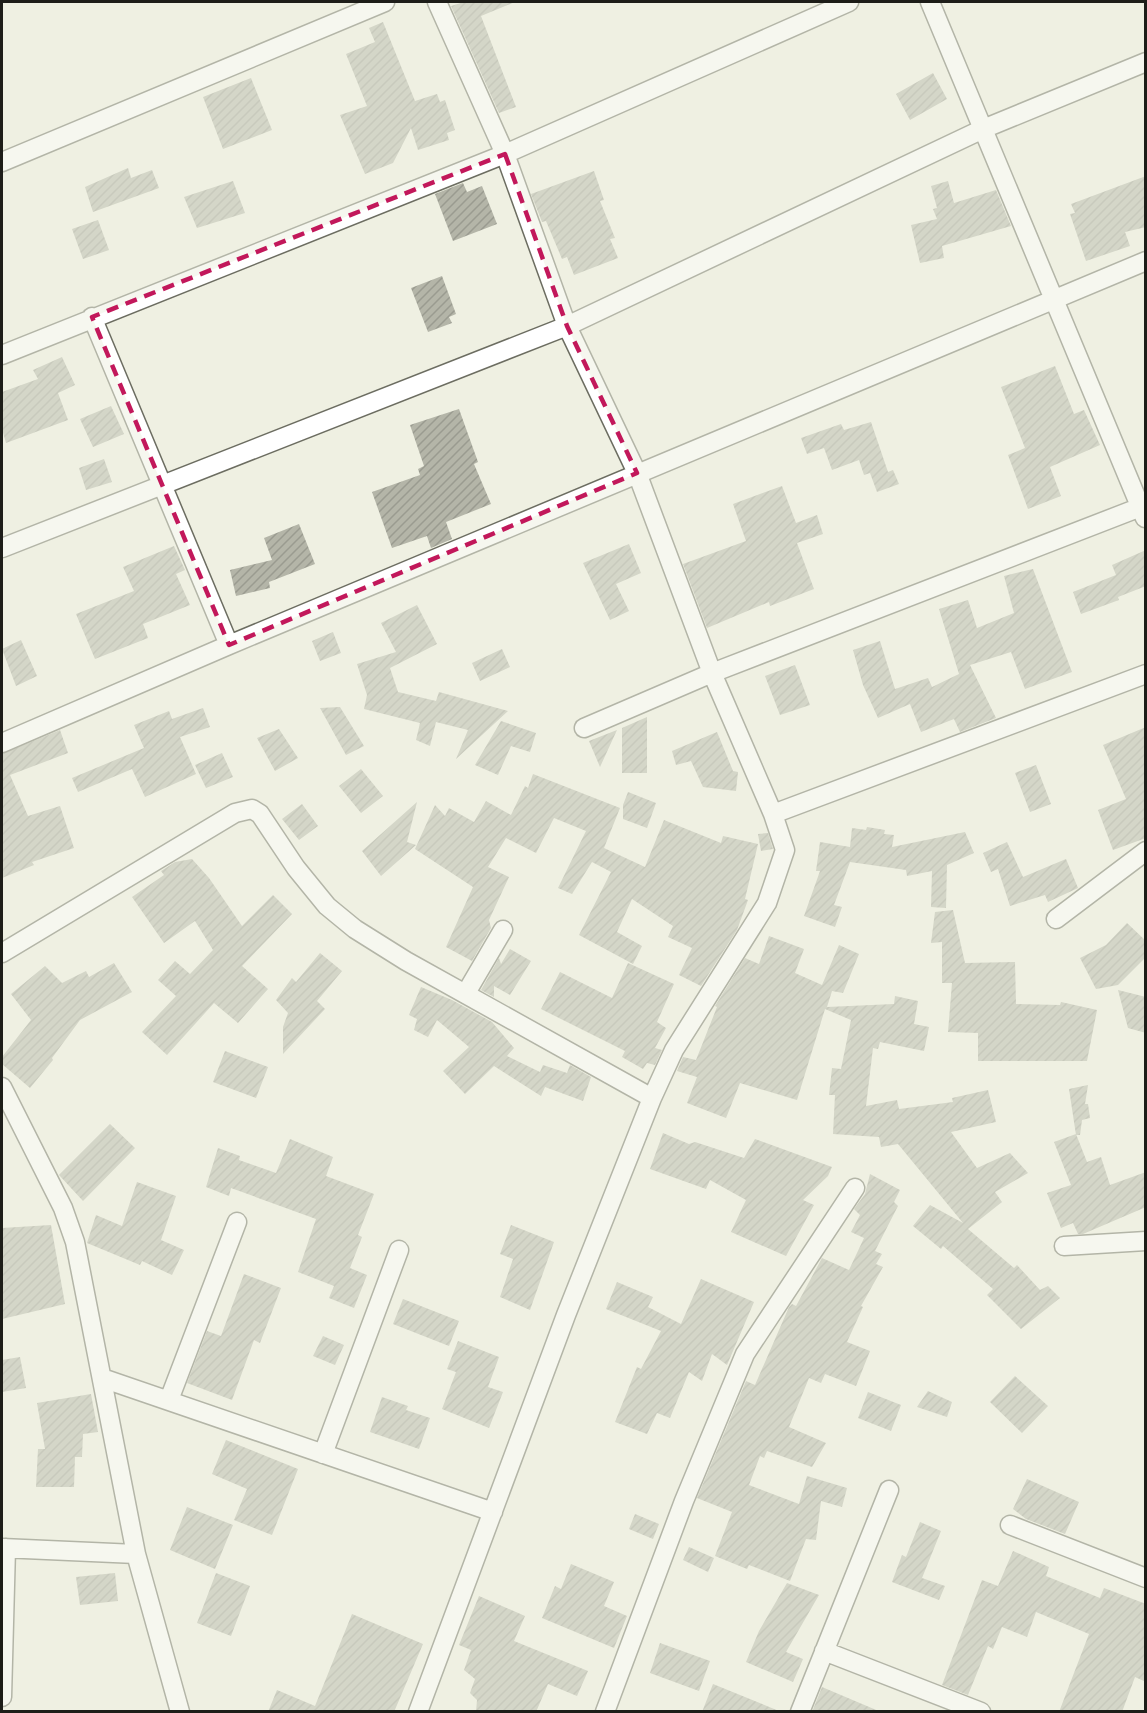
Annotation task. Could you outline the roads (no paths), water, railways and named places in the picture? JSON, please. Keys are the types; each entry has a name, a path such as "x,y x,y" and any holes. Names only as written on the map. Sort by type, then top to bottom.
{"street":[{"path":"2,162 385,2"},
{"path":"418,1712 566,1315 652,1098 674,1050 767,903 785,850 773,814 712,673 637,473 567,326 505,154 438,2"},
{"path":"2,355 92,317 505,154 849,2"},
{"path":"584,728 712,673 1144,510 930,2"},
{"path":"2,548 567,326 983,129 1146,62"},
{"path":"2,743 637,473 1146,261"},
{"path":"92,317 229,645"},
{"path":"773,814 1146,674"},
{"path":"2,953 234,813 252,810 260,814 296,868 327,906 363,934 652,1098"},
{"path":"1056,919 1146,851"},
{"path":"466,993 503,930"},
{"path":"2,1087 63,1208 75,1242 136,1554 180,1712"},
{"path":"605,1712 684,1501 745,1354 855,1188"},
{"path":"169,1400 237,1222"},
{"path":"1064,1246 1146,1241"},
{"path":"323,1454 399,1250"},
{"path":"102,1378 493,1512"},
{"path":"800,1712 889,1490"},
{"path":"1010,1525 1146,1578"},
{"path":"2,1697 4,1548 136,1554"},
{"path":"824,1651 981,1712"}]}
